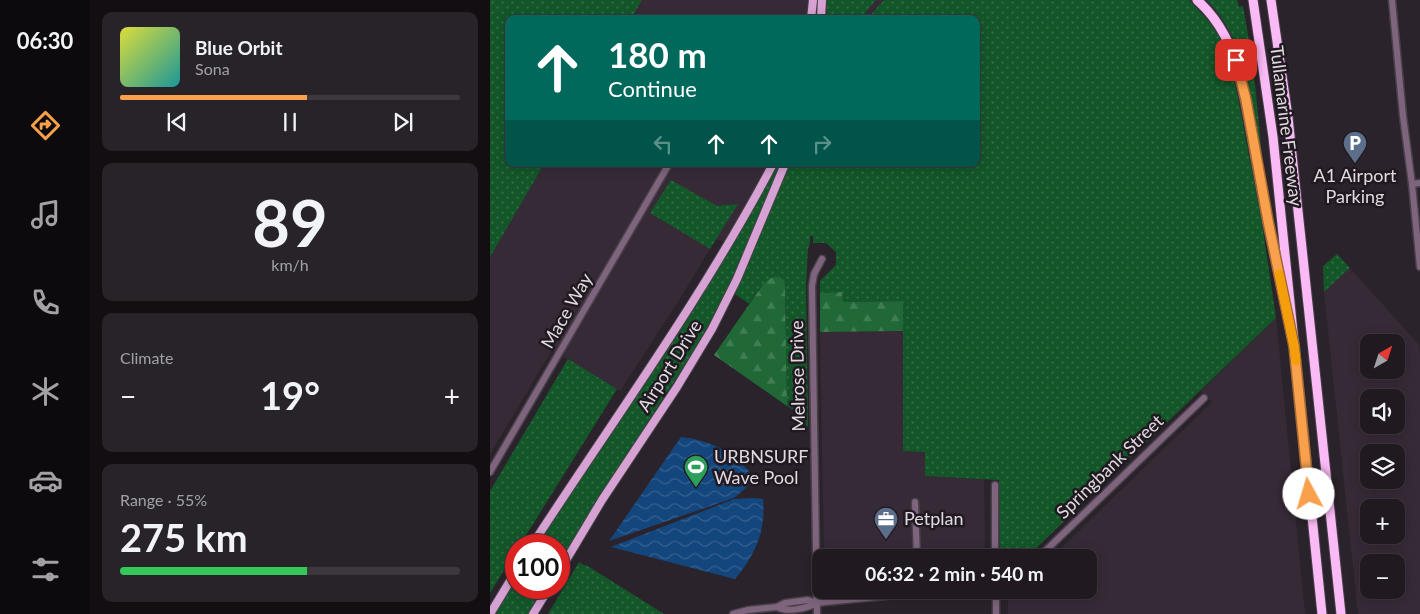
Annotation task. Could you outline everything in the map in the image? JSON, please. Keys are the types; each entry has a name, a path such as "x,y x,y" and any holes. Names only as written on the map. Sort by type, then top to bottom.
{"highway":[{"path":"1198,0 1219,24 1236,60 1243,86 1294,346"},
{"name":"Tullamarine Freeway","path":"1252,0 1273,137 1322,614"},
{"name":"Tullamarine Freeway","path":"1271,0 1286,98 1341,614"}],"main road":[{"path":"811,15 813,0"},
{"path":"821,15 822,0"},
{"name":"Airport Drive","path":"539,534 696,297 771,167"},
{"name":"Airport Drive","path":"570,554 606,493 677,387 708,336 737,279 784,167"},
{"path":"490,614 505,589"},
{"path":"533,614 542,599"}],"street":[{"path":"1392,0 1420,268"},
{"name":"Mace Way","path":"490,472 667,167"},
{"path":"1412,184 1420,183"},
{"name":"Melrose Drive","path":"817,614 812,286 814,274 822,260"},
{"name":"Springbank Street","path":"1047,549 1204,398"},
{"path":"996,485 996,549"},
{"path":"915,502 917,549"},
{"path":"733,614 748,610 777,607 782,610 808,607 817,603 850,599"},
{"path":"996,599 996,614"}],"shaded area":[{"path":"490,0 1237,0 1254,112 1234,124 847,235 802,235 803,258 709,238 650,213 710,249 620,391 552,350 490,454"},
{"path":"1350,268 1419,345 1420,355 1420,614 1358,614 1324,292"},
{"path":"1276,318 1305,614 1008,614 1009,599 1097,599 1097,549 1060,549 1212,402 1201,391"},
{"path":"903,331 903,451 925,452 925,476 984,479 985,549 824,549 820,332"}],"green space":[{"path":"490,0 642,0 633,15 505,15 505,167 542,167 490,257"},
{"path":"827,0 876,0 863,15 827,15"},
{"path":"884,0 1189,0 1210,23 1225,46 1233,73 1262,223 1276,318 1035,549 1000,549 999,480 925,476 925,452 903,451 903,301 843,302 842,292 820,293 820,281 836,265 836,252 826,243 813,243 813,236 810,236 806,287 808,426 806,427 805,418 787,406 785,285 782,278 779,276 765,283 749,304 735,294 788,167 980,167 980,15 871,15"},
{"path":"1207,0 1237,0 1239,7 1243,6 1253,63 1262,156 1251,94 1239,53 1231,34"},
{"path":"775,167 782,167 726,292 697,346 598,499 570,548 570,534 544,534 574,487 688,318 723,261"},
{"path":"671,180 717,206 738,204 710,249 650,213"},
{"path":"1337,254 1350,268 1324,292 1323,266"},
{"path":"779,276 784,280 785,285 787,406 714,355 764,283 771,278"},
{"path":"842,292 843,302 903,301 903,331 820,332 820,293"},
{"path":"568,359 617,389 527,534 505,534 505,569 490,593 490,491"},
{"path":"579,562 664,614 548,614 557,599 570,599 570,577"},
{"path":"505,597 505,599 539,599 529,614 495,614"}],"water":[{"name":"URBNSURF Wave Pool","path":"681,437 702,441 722,449 740,461 754,478 734,498 609,541"},
{"name":"URBNSURF Wave Pool","path":"734,499 763,499 761,532 753,552 735,579 611,547"}],"slow traffic":[{"path":"1279,274 1296,361"}],"place":[{"name":"A1 Airport Parking","path":"1355,164"},
{"name":"URBNSURF Wave Pool","path":"696,488"},
{"name":"Petplan","path":"886,540"}],"route":[{"path":"1236,60 1246,100 1268,221 1294,346 1309,494"}]}
